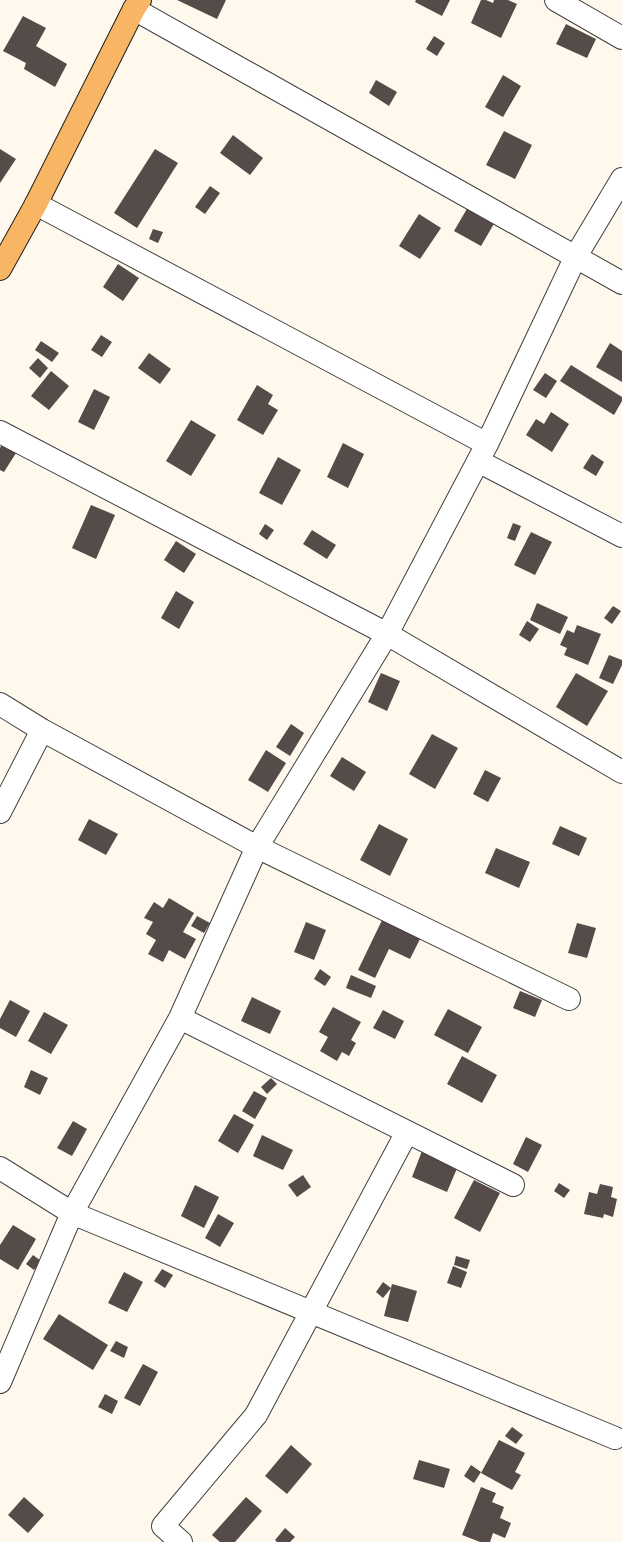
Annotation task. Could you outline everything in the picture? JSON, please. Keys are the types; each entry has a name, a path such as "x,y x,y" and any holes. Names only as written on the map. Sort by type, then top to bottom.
{"main road":[{"path":"0,269 36,204 137,5"}],"street":[{"path":"556,0 622,38"},
{"path":"137,5 622,282"},
{"path":"0,1382 72,1213 180,1018 257,847 387,634 483,452 576,256 622,179"},
{"path":"36,204 483,452 622,536"},
{"path":"0,432 387,634 622,772"},
{"path":"0,704 42,730 257,847 568,998"},
{"path":"0,812 42,730"},
{"path":"180,1018 513,1185"},
{"path":"181,1542 163,1526 256,1415 406,1132"},
{"path":"0,1168 72,1213 615,1438"}],"building":[{"path":"177,0 226,0 217,19"},
{"path":"416,0 450,0 442,16 415,2"},
{"path":"481,0 486,0 493,3 494,0 508,0 517,4 501,38 471,23"},
{"path":"23,16 46,28 36,46 67,64 55,87 24,69 26,63 3,51"},
{"path":"566,24 596,39 587,58 556,44"},
{"path":"434,36 445,43 437,56 426,49"},
{"path":"503,75 521,86 503,117 485,107"},
{"path":"376,80 397,92 389,106 369,93"},
{"path":"504,131 532,145 515,179 486,165"},
{"path":"233,135 263,158 250,175 220,153"},
{"path":"0,149 16,159 0,183"},
{"path":"155,149 178,163 137,228 114,213"},
{"path":"210,186 220,193 205,214 195,207"},
{"path":"475,195 502,210 481,246 454,231"},
{"path":"419,214 441,228 420,259 399,246"},
{"path":"153,229 163,232 158,243 149,239"},
{"path":"118,264 139,278 123,301 103,287"},
{"path":"101,335 112,342 102,357 91,350"},
{"path":"41,341 59,353 52,362 35,350"},
{"path":"610,343 622,351 622,382 596,367"},
{"path":"149,353 171,369 160,384 138,368"},
{"path":"38,358 48,368 40,378 29,368"},
{"path":"571,365 622,397 622,401 614,415 560,381"},
{"path":"51,371 69,386 49,410 31,396"},
{"path":"545,373 557,381 546,398 533,390"},
{"path":"257,385 273,395 268,404 278,410 263,435 237,420"},
{"path":"94,389 110,397 94,430 78,422"},
{"path":"551,412 569,424 552,452 526,435 536,419 544,424"},
{"path":"191,420 216,435 191,476 166,461"},
{"path":"343,443 364,454 348,488 327,477"},
{"path":"2,444 16,453 4,472 0,470 0,448"},
{"path":"592,454 604,462 596,476 583,468"},
{"path":"278,457 301,470 282,505 259,493"},
{"path":"91,505 115,515 96,559 72,548"},
{"path":"513,523 521,526 515,541 507,538"},
{"path":"265,524 274,530 267,540 259,534"},
{"path":"312,530 336,545 327,559 303,544"},
{"path":"531,532 552,542 535,575 514,565"},
{"path":"176,541 196,554 184,573 164,560"},
{"path":"176,591 194,602 179,629 161,618"},
{"path":"537,603 568,617 560,634 530,620"},
{"path":"613,606 621,611 612,624 604,618"},
{"path":"527,621 539,629 530,642 519,635"},
{"path":"577,625 601,634 588,665 564,655 567,648 560,645 567,630 574,633"},
{"path":"609,655 622,660 622,665 613,684 599,678"},
{"path":"381,673 400,681 387,711 368,702"},
{"path":"576,673 608,691 587,726 556,707"},
{"path":"291,724 304,733 290,756 276,747"},
{"path":"432,734 458,748 435,789 409,774"},
{"path":"266,750 286,763 268,792 248,780"},
{"path":"342,757 366,772 354,791 330,776"},
{"path":"485,770 501,778 488,802 473,794"},
{"path":"89,819 118,834 106,855 78,840"},
{"path":"379,824 408,839 390,876 360,860"},
{"path":"560,826 587,838 579,856 552,844"},
{"path":"496,848 530,862 519,888 485,873"},
{"path":"169,898 194,913 183,932 196,939 185,959 169,950 163,962 148,954 156,940 146,934 153,922 144,918 154,902 163,908"},
{"path":"197,916 210,923 204,933 191,926"},
{"path":"384,916 422,935 410,959 389,949 375,978 358,970"},
{"path":"306,922 326,930 314,960 294,952"},
{"path":"577,923 596,928 587,958 568,953"},
{"path":"320,969 331,977 325,986 314,979"},
{"path":"351,975 376,986 371,998 346,988"},
{"path":"520,991 542,1000 535,1017 513,1008"},
{"path":"252,997 281,1011 270,1034 241,1021"},
{"path":"10,1000 30,1011 16,1037 0,1028 0,1019"},
{"path":"333,1007 361,1022 351,1040 356,1043 349,1056 342,1052 337,1061 320,1051 328,1037 319,1032"},
{"path":"448,1009 482,1027 468,1053 434,1035"},
{"path":"383,1010 404,1021 395,1039 373,1028"},
{"path":"44,1012 68,1025 51,1054 28,1041"},
{"path":"462,1056 497,1075 482,1103 447,1084"},
{"path":"31,1070 48,1078 40,1095 24,1087"},
{"path":"271,1078 277,1084 267,1094 261,1087"},
{"path":"254,1091 267,1098 255,1119 242,1111"},
{"path":"234,1114 254,1125 238,1153 218,1141"},
{"path":"73,1121 87,1129 72,1156 57,1148"},
{"path":"262,1135 293,1150 283,1170 253,1156"},
{"path":"526,1137 542,1145 528,1172 513,1164"},
{"path":"422,1151 458,1166 447,1192 412,1177"},
{"path":"303,1175 311,1187 297,1197 288,1185"},
{"path":"474,1180 500,1193 480,1232 454,1218"},
{"path":"559,1183 570,1190 564,1198 554,1191"},
{"path":"600,1184 613,1187 611,1197 617,1199 613,1217 604,1214 603,1218 584,1214 589,1192 597,1194"},
{"path":"195,1185 219,1197 204,1228 181,1216"},
{"path":"218,1214 234,1223 220,1247 205,1238"},
{"path":"13,1225 36,1239 18,1270 0,1259 0,1245"},
{"path":"33,1255 41,1261 34,1270 26,1264"},
{"path":"456,1256 470,1260 467,1269 454,1265"},
{"path":"453,1266 467,1272 461,1288 447,1283"},
{"path":"162,1269 173,1275 165,1288 154,1281"},
{"path":"124,1272 143,1282 127,1312 108,1303"},
{"path":"383,1282 391,1288 383,1298 376,1292"},
{"path":"392,1284 417,1291 408,1322 384,1316"},
{"path":"59,1314 108,1345 93,1370 43,1339"},
{"path":"116,1341 128,1347 124,1358 110,1351"},
{"path":"143,1364 158,1372 140,1406 124,1398"},
{"path":"105,1394 118,1401 112,1414 98,1407"},
{"path":"512,1427 523,1435 516,1444 505,1436"},
{"path":"499,1440 525,1453 515,1472 521,1475 512,1490 481,1473"},
{"path":"291,1445 312,1464 287,1494 265,1476"},
{"path":"419,1460 450,1469 444,1488 413,1479"},
{"path":"471,1465 481,1472 474,1483 464,1476"},
{"path":"481,1487 496,1493 492,1502 504,1507 500,1518 511,1523 505,1538 493,1533 490,1542 480,1542 462,1535"},
{"path":"24,1497 44,1515 28,1533 8,1515"},
{"path":"246,1497 262,1511 235,1542 220,1542 212,1535"},
{"path":"285,1528 295,1537 290,1542 277,1542 275,1540"}]}
